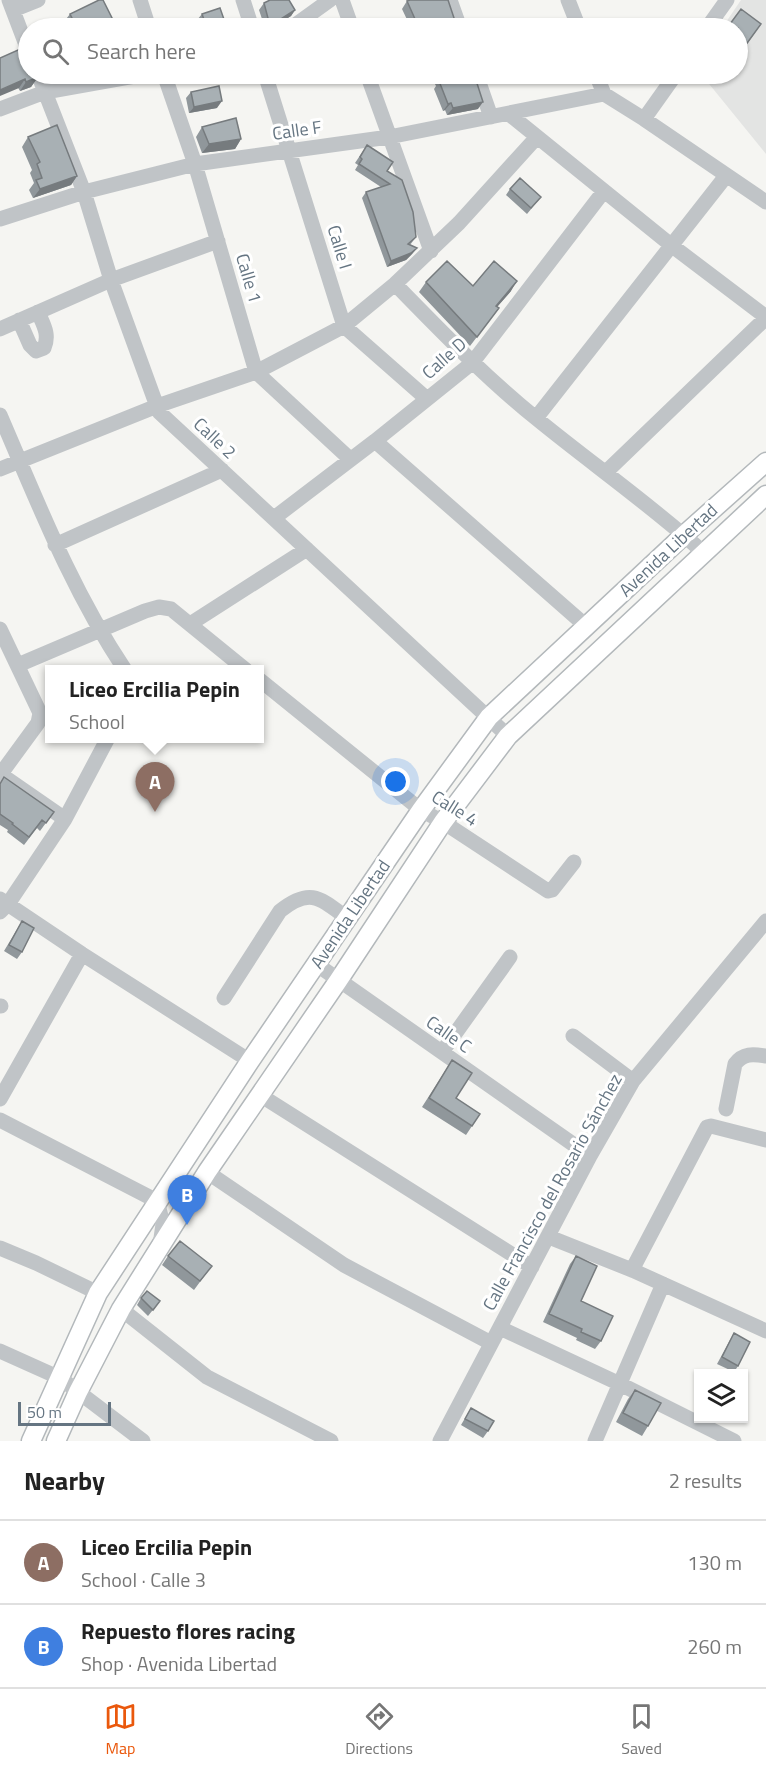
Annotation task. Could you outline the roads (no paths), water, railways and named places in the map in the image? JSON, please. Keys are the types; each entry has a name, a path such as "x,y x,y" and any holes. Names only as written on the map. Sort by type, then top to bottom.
{"main road":[{"name":"Avenida Libertad","path":"31,1441 98,1293 347,918 421,810 489,717 684,535 766,462"},
{"name":"Avenida Libertad","path":"56,1441 78,1392 121,1309 207,1172 338,981 443,822 508,736 766,495"}],"street":[{"path":"18,24 11,5 38,0"},
{"path":"140,0 146,18"},
{"path":"243,0 249,18"},
{"path":"305,18 330,0"},
{"path":"342,0 348,18"},
{"path":"450,0 456,18"},
{"path":"568,0 575,18"},
{"path":"714,18 727,0"},
{"name":"Calle 2","path":"42,84 84,192 111,280 159,412 508,736"},
{"path":"0,109 45,92 90,84"},
{"name":"Calle 1","path":"167,84 195,164 256,372"},
{"name":"Calle I","path":"268,84 344,326"},
{"path":"370,84 430,251"},
{"path":"479,84 491,117"},
{"path":"600,84 604,94 766,202"},
{"path":"644,119 669,84"},
{"name":"Calle F","path":"0,219 84,192 195,164 388,137 604,94"},
{"path":"508,114 766,318 606,472"},
{"path":"0,468 157,406 256,372 344,326 395,284 459,223 537,137"},
{"path":"536,418 726,176"},
{"name":"Calle D","path":"274,518 472,363 604,191"},
{"path":"0,328 111,280 218,241"},
{"path":"395,284 472,363 536,418 704,553"},
{"path":"19,320 30,345 36,351 44,348 47,331 38,312"},
{"path":"344,326 427,399"},
{"path":"256,372 350,459"},
{"path":"0,415 55,545 99,630 122,665"},
{"path":"375,441 593,620 618,633"},
{"path":"55,545 222,471"},
{"path":"190,624 307,549"},
{"path":"18,666 99,630 159,607 171,609 241,665"},
{"path":"0,629 40,713 39,723 0,774 65,819"},
{"name":"Calle 4","path":"264,683 421,810 548,891 552,890 574,862"},
{"path":"105,743 65,819 3,905 250,1061"},
{"path":"224,998 280,912 293,901 308,896 322,899 347,918"},
{"name":"Calle Francisco del Rosario Sánchez","path":"440,1441 590,1156 633,1081 766,921"},
{"path":"0,1100 82,954"},
{"path":"442,1052 510,957"},
{"name":"Calle C","path":"316,964 590,1156"},
{"path":"573,1036 633,1081"},
{"path":"726,1109 735,1064 738,1060 746,1055 766,1056"},
{"path":"260,1095 532,1267"},
{"path":"0,1120 157,1201 163,1224 160,1248"},
{"path":"632,1270 707,1127 711,1126 766,1140"},
{"path":"207,1172 344,1265 491,1343"},
{"path":"549,1237 632,1270 766,1331"},
{"path":"0,1248 98,1293"},
{"path":"595,1441 663,1284"},
{"path":"121,1309 207,1377 326,1440"},
{"path":"500,1328 734,1441"},
{"path":"0,1351 60,1378 143,1441"}],"place":[{"name":"Liceo Ercilia Pepin","path":"155,812"},
{"name":"Repuesto flores racing","path":"187,1225"}]}
